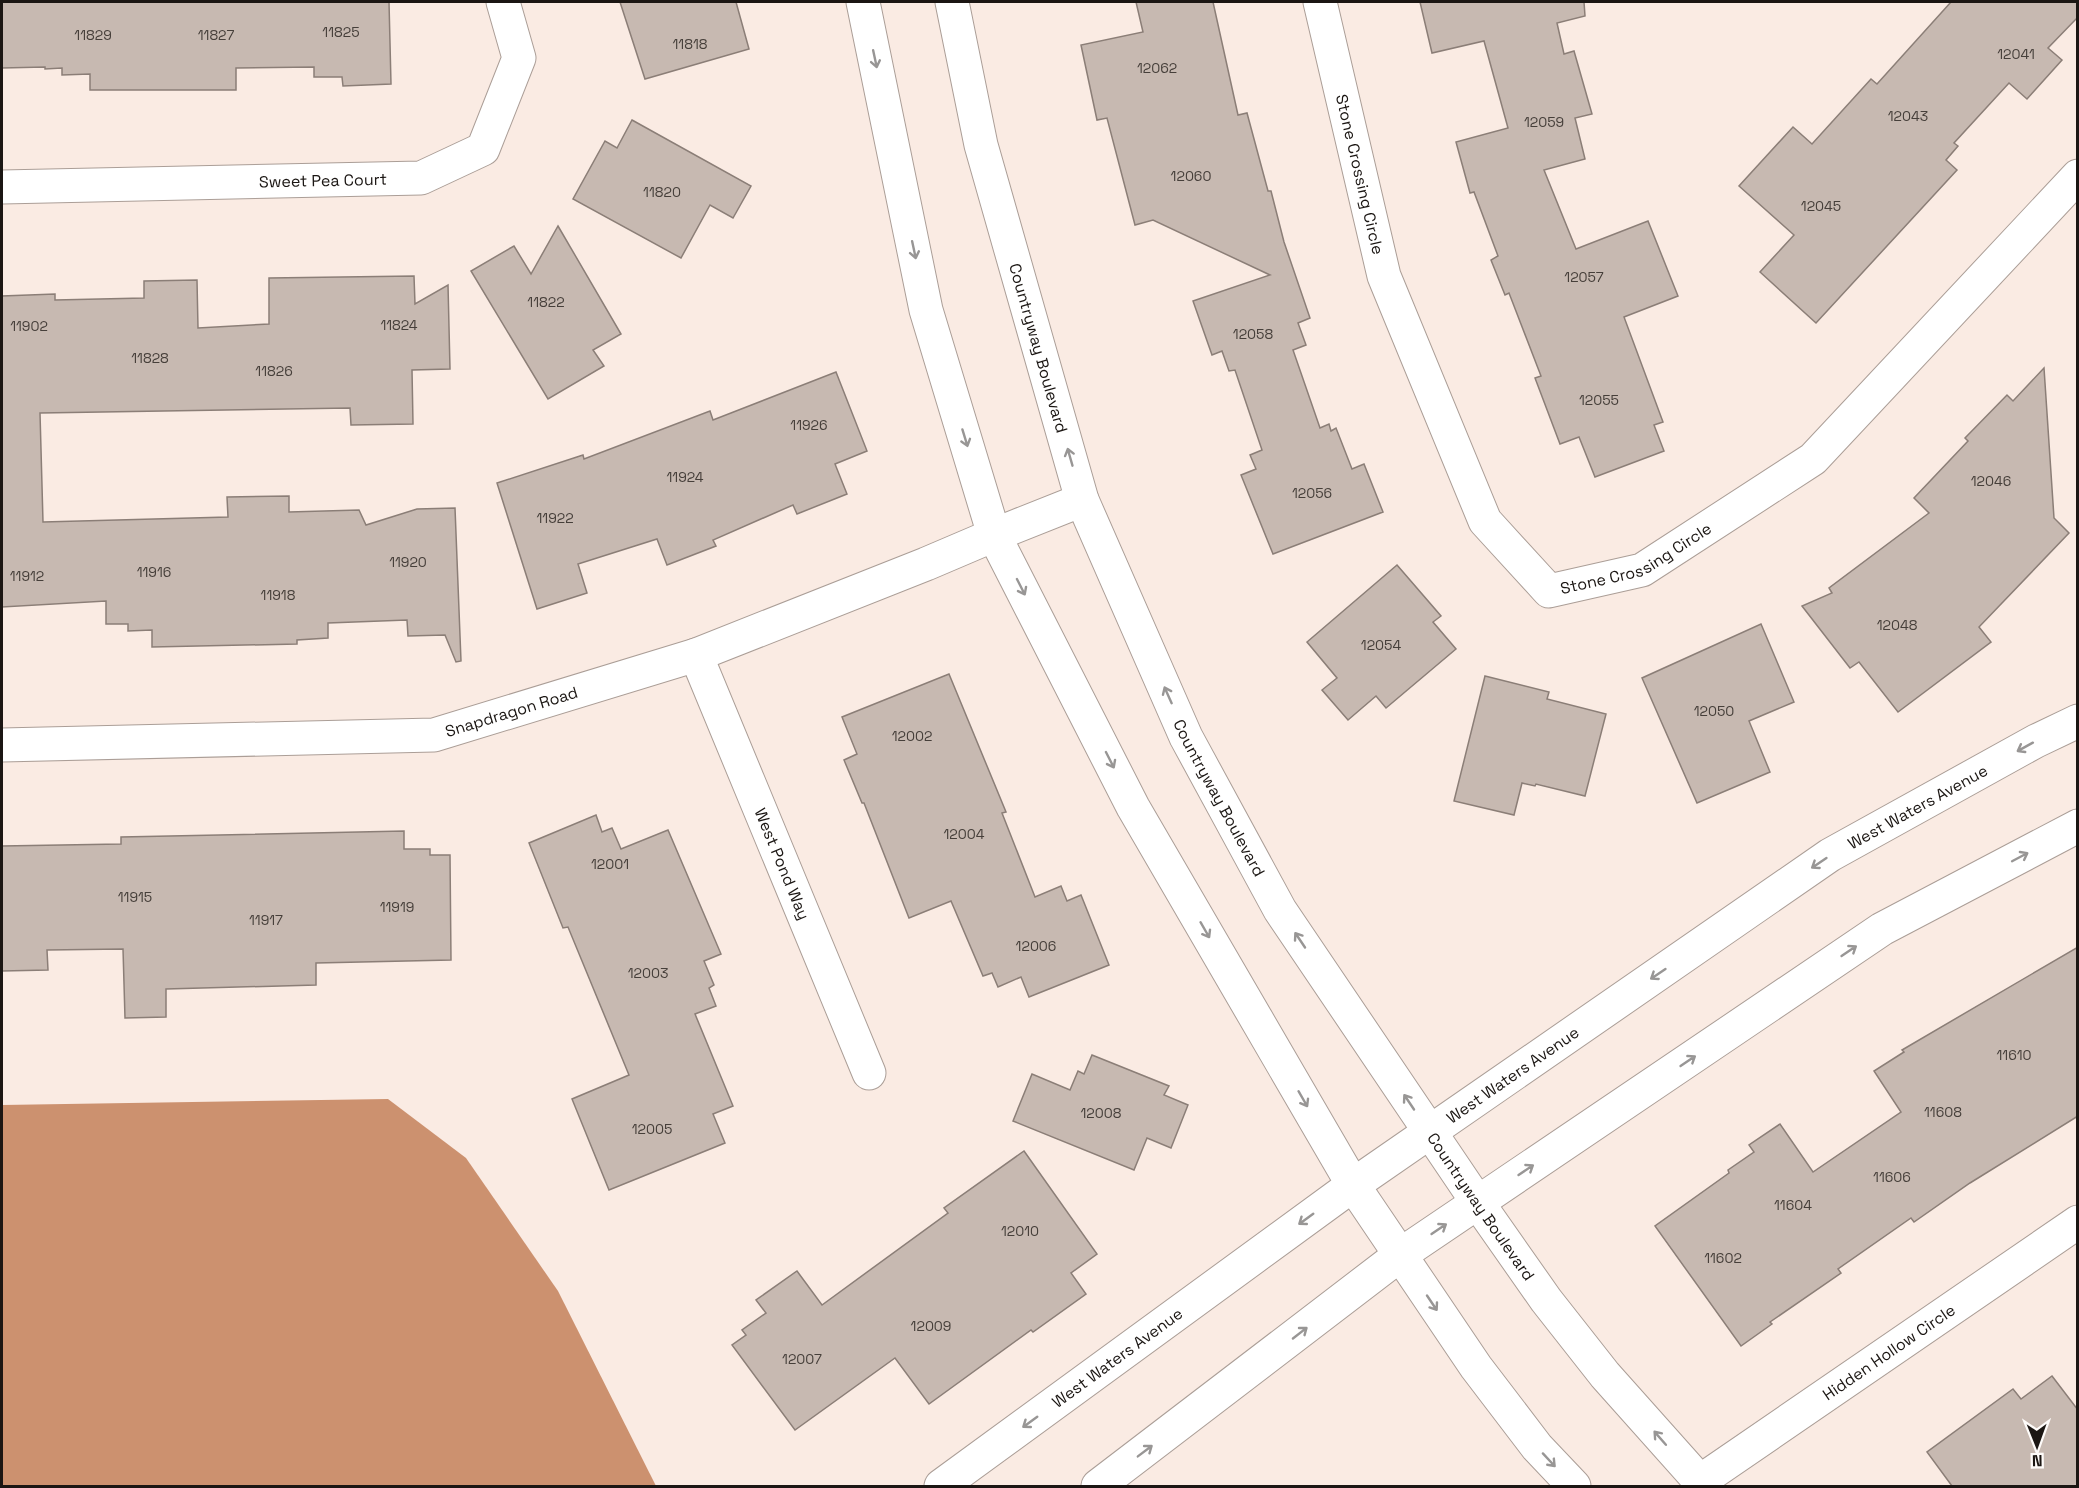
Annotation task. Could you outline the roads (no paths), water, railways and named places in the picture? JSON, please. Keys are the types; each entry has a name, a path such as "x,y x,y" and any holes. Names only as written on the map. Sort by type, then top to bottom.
{"street":[{"name":"Sweet Pea Court","path":"2,187 421,178 483,149 519,58 503,2"},
{"path":"863,2 926,310 994,535 1133,807 1353,1185 1476,1367 1537,1447 1574,1486"},
{"name":"Countryway Boulevard","path":"952,2 981,145 1082,500 1186,737 1280,910 1478,1203 1553,1310 1605,1376 1701,1484"},
{"name":"Stone Crossing Circle","path":"1320,2 1384,276 1485,521 1549,591 1642,570 1813,459 2078,176"},
{"name":"Snapdragon Road","path":"2,745 434,735 696,655 1082,500"},
{"name":"West Pond Way","path":"696,655 869,1073"},
{"name":"West Waters Avenue","path":"941,1486 1429,1131 1830,855 2036,741 2078,721"},
{"path":"1098,1486 1400,1255 1882,929 2078,826"},
{"name":"Hidden Hollow Circle","path":"1701,1484 2078,1222"}]}
